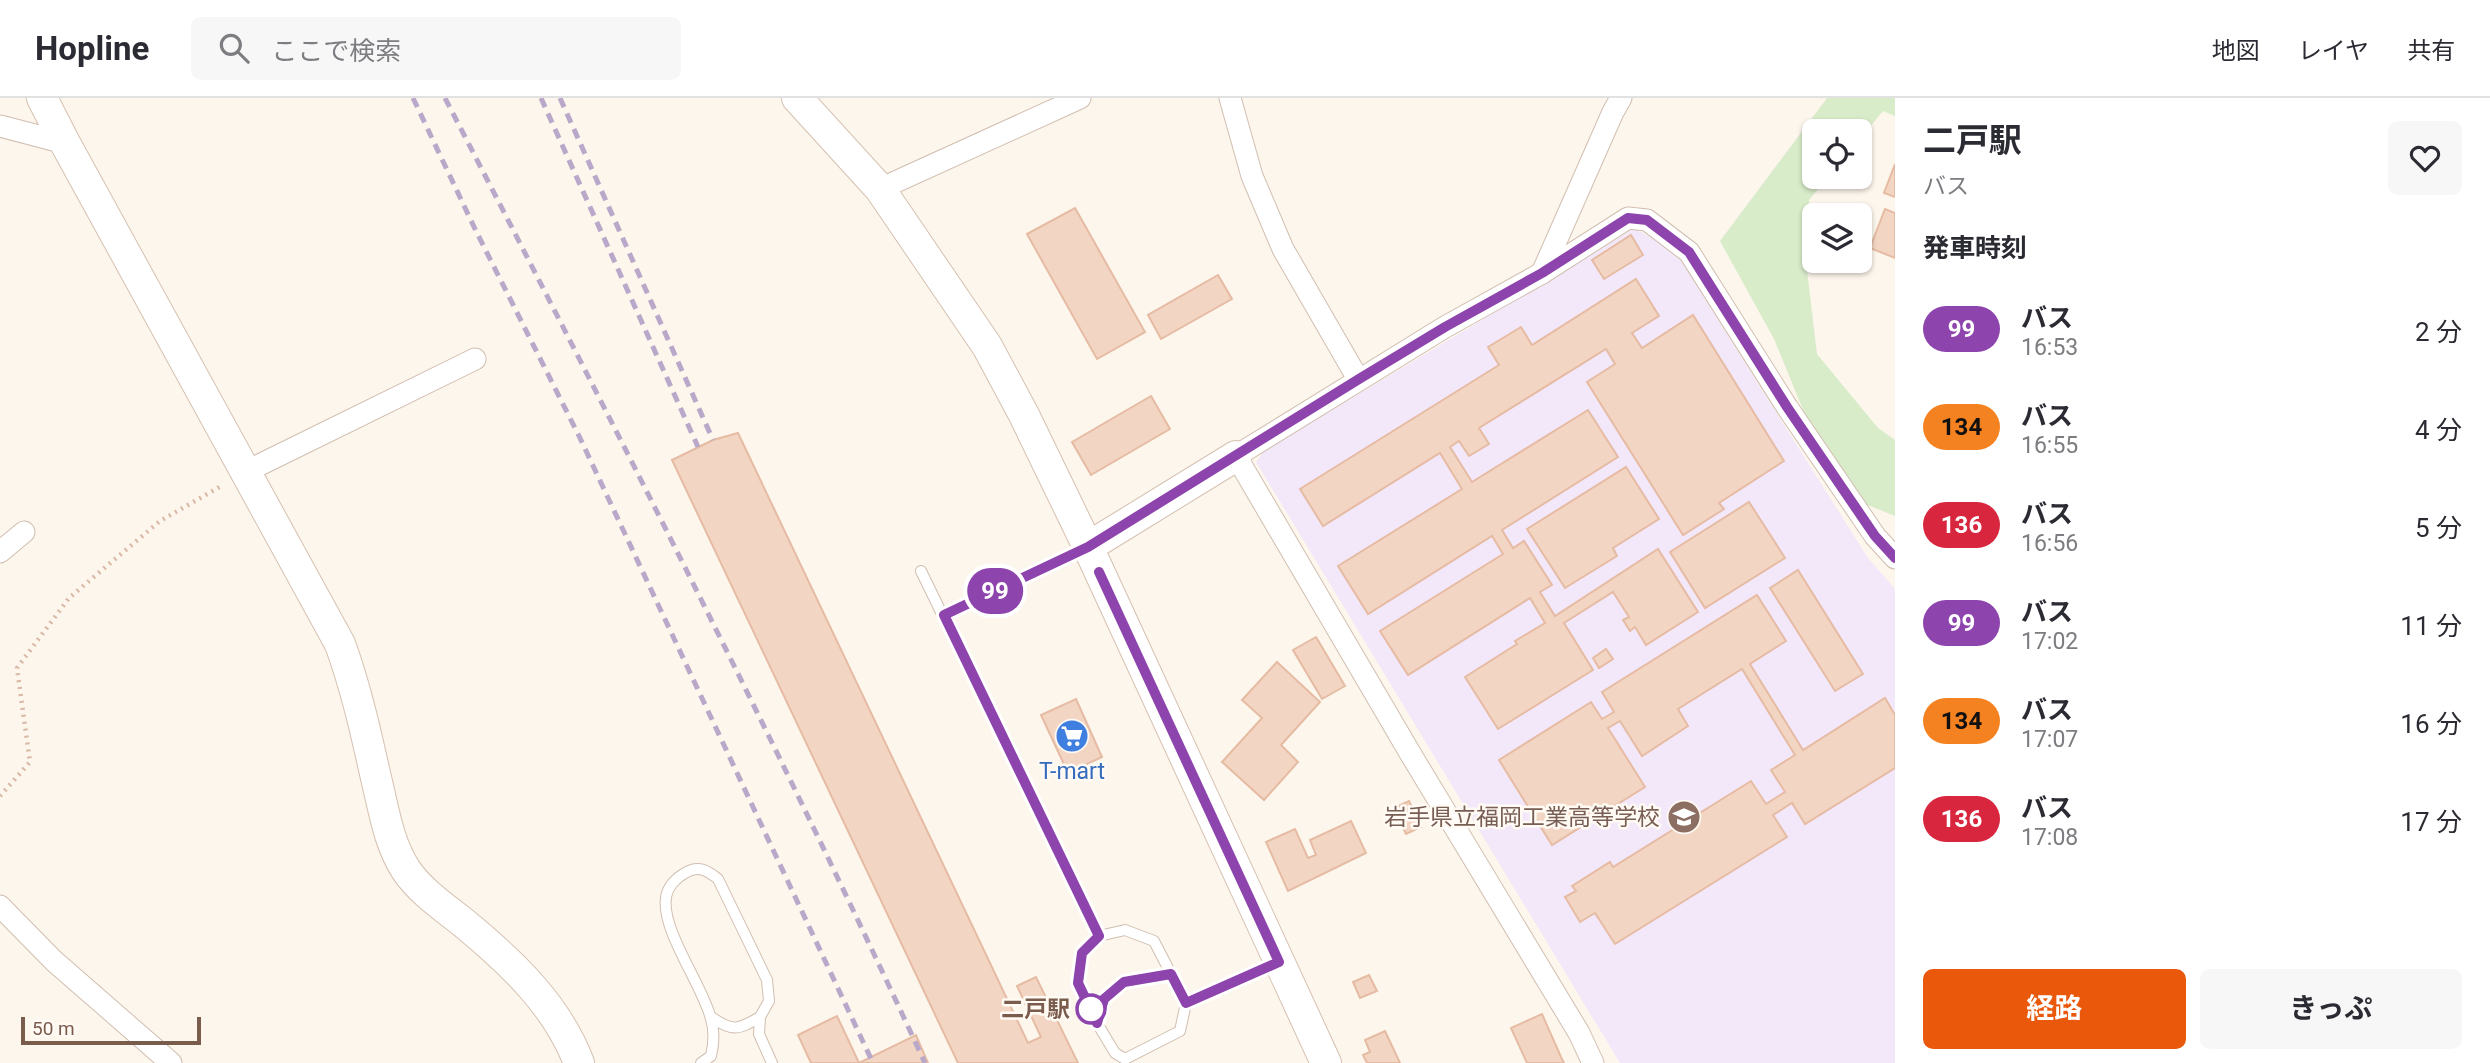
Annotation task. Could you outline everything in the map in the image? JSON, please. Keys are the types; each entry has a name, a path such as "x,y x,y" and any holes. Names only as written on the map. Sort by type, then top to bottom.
{"street":[{"path":"42,98 340,644 354,684 392,845 407,872 432,897 504,956 542,999 573,1048 579,1063"},
{"path":"797,98 880,189 987,346 1088,547 1326,1063"},
{"path":"880,189 1080,98"},
{"path":"1230,98 1252,176 1283,249 1359,379"},
{"path":"1542,273 1621,98"},
{"path":"0,126 65,144"},
{"path":"1088,547 1359,379 1542,273 1628,218 1647,220 1689,252 1787,407 1875,536 1895,558"},
{"path":"245,472 475,359"},
{"path":"1236,456 1579,1032 1593,1063"},
{"path":"0,552 24,532"},
{"path":"0,906 54,961 171,1063"}],"lane":[{"path":"944,615 1088,547"},
{"path":"921,571 1099,936"},
{"path":"701,1063 711,1056 714,1039 711,1017 666,917 666,896 676,878 692,869 707,870 718,879 767,980 769,1000 760,1017 759,1034 772,1063"},
{"path":"1125,930 1154,941 1171,974 1186,1003 1180,1031 1125,1059 1115,1054 1078,983 1082,953 1099,936 1125,930"},
{"path":"1186,1003 1279,962"},
{"path":"1097,1023 1104,999 1124,982 1171,974"},
{"path":"711,1017 726,1027 740,1028 760,1017"}],"path":[{"path":"0,796 30,762 17,668 69,598 160,521 245,472"}],"shaded area":[{"name":"岩手県立福岡工業高等学校","path":"1635,228 1683,260 1694,282 1868,558 1895,589 1895,1063 1620,1063 1256,462 1264,451"}],"green space":[{"path":"1827,98 1895,98 1895,116 1883,111 1872,124 1872,119 1811,119"},
{"path":"1802,131 1802,189 1818,189 1809,203 1802,203 1802,273 1807,273 1817,354 1878,428 1895,440 1895,516 1837,493 1774,339 1720,241"}],"building":[{"path":"1895,164 1895,197 1884,193"},
{"path":"1075,208 1145,332 1097,359 1027,234"},
{"path":"1885,209 1895,213 1895,258 1872,249"},
{"path":"1631,235 1643,255 1604,279 1592,260"},
{"path":"1218,275 1232,299 1161,339 1148,315"},
{"path":"1636,279 1659,316 1632,333 1642,348 1693,315 1784,461 1719,503 1724,509 1683,535 1587,382 1615,364 1606,349 1479,428 1489,444 1469,456 1459,441 1450,447 1472,482 1588,410 1618,457 1502,530 1513,548 1524,541 1552,585 1540,592 1555,616 1658,549 1698,612 1646,645 1635,627 1630,631 1623,620 1629,617 1613,592 1564,623 1593,670 1498,729 1465,677 1545,623 1530,598 1408,675 1380,631 1503,554 1492,536 1368,614 1338,566 1462,489 1440,453 1323,526 1300,489 1499,365 1488,347 1521,327 1532,345"},
{"path":"1151,396 1170,429 1091,475 1072,442"},
{"path":"738,433 1028,1043 1041,1037 1017,986 1036,977 1078,1063 958,1063 672,460 713,440"},
{"path":"1626,467 1659,519 1613,548 1617,556 1565,588 1527,529"},
{"path":"1749,502 1785,558 1705,608 1670,552"},
{"path":"1798,570 1863,674 1835,691 1770,588"},
{"path":"1757,595 1786,641 1750,664 1803,750 1885,698 1895,715 1895,768 1805,824 1792,803 1773,815 1787,837 1615,944 1595,913 1580,922 1565,897 1576,891 1572,886 1610,862 1613,867 1751,781 1766,804 1785,792 1771,770 1795,755 1742,669 1678,709 1688,726 1642,756 1620,721 1608,728 1645,787 1552,845 1499,760 1591,702 1602,719 1614,712 1602,692"},
{"path":"1316,637 1345,686 1322,699 1293,650"},
{"path":"1606,649 1613,659 1599,668 1593,658"},
{"path":"1277,662 1320,702 1281,745 1298,762 1264,800 1222,762 1262,718 1242,700"},
{"name":"T-mart","path":"1076,699 1102,757 1068,773 1041,715"},
{"path":"1409,801 1421,827 1406,834 1394,808"},
{"path":"1351,821 1366,853 1288,891 1266,842 1295,829 1308,858 1316,855 1310,840"},
{"path":"1369,975 1377,991 1360,998 1353,982"},
{"path":"1542,1014 1564,1063 1527,1063 1511,1028"},
{"path":"837,1016 859,1063 811,1063 798,1035"},
{"path":"1385,1031 1400,1063 1367,1063 1363,1055 1370,1052 1365,1040"},
{"path":"916,1035 928,1063 859,1063"}],"railway":[{"path":"413,98 580,438 873,1063"},
{"path":"445,98 750,699 925,1063"},
{"path":"541,98 698,447"},
{"path":"560,98 713,440"}],"bus line":[{"name":"99","path":"1099,572 1279,962 1186,1003 1171,974 1151,975 1124,982 1104,999 1097,1023 1078,983 1082,953 1099,936 944,615 1088,547 1359,379 1542,273 1628,218 1647,220 1689,252 1787,407 1875,536 1895,558"}],"place":[{"name":"T-mart","path":"1072,736"},
{"name":"岩手県立福岡工業高等学校","path":"1684,817"},
{"name":"二戸駅","path":"1091,1009"}]}
